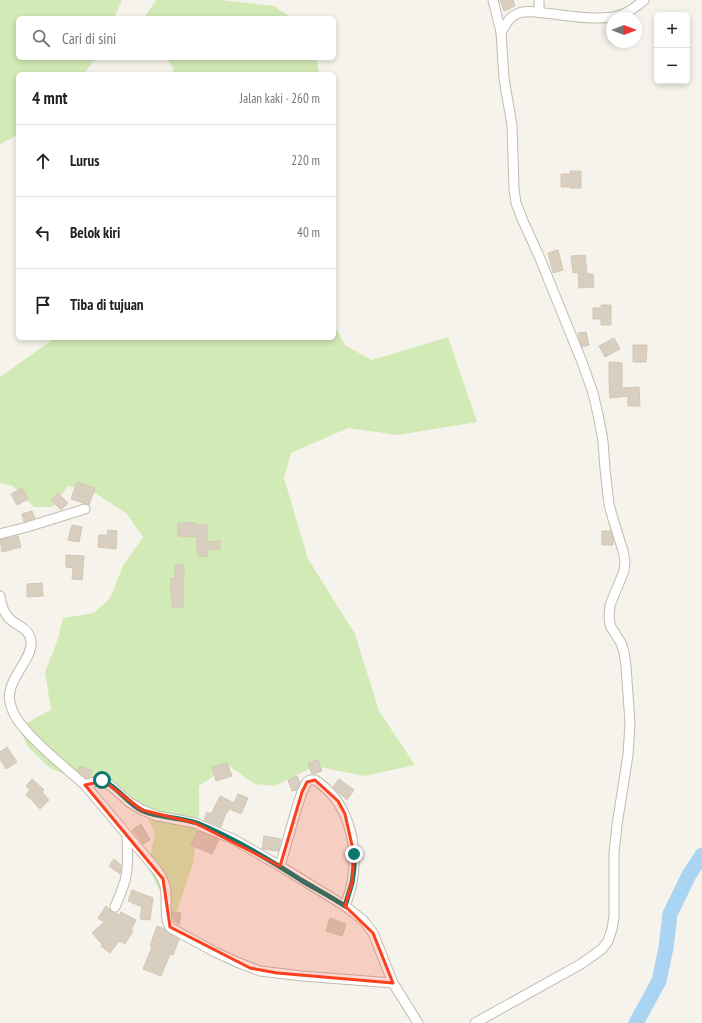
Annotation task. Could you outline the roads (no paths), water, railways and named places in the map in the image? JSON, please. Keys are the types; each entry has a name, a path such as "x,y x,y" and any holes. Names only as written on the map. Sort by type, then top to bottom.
{"street":[{"path":"475,1023 581,964 602,949 608,941 614,917 614,853 628,756 630,723 624,652 618,637 610,624 610,605 624,571 625,561 610,504 599,419 593,393 582,362 539,256 518,209 514,189 512,125 504,79 501,32 493,0"},
{"path":"539,0 539,12"},
{"path":"501,32 511,18 521,12 539,12 577,17 610,18 622,15 633,9 644,0"},
{"path":"0,534 27,527 85,508"},
{"path":"0,596 6,615 27,632 30,636 32,644 30,651 12,685 10,700 12,711 20,725 44,750 85,785 156,868 163,879 166,888 167,922 171,928 227,958 260,971 302,976 393,983"},
{"path":"85,785 100,780 104,781 129,802 142,810 157,816 195,823 233,839 345,906 364,920 373,933 393,983 418,1023"},
{"path":"280,866 302,792 307,782 310,780 315,780 338,801 345,814 352,837 354,868 352,883 345,906"},
{"path":"115,907 126,875 127,835"}],"waterway":[{"path":"636,1023 659,981 666,948 670,914 689,875 702,855"}]}
